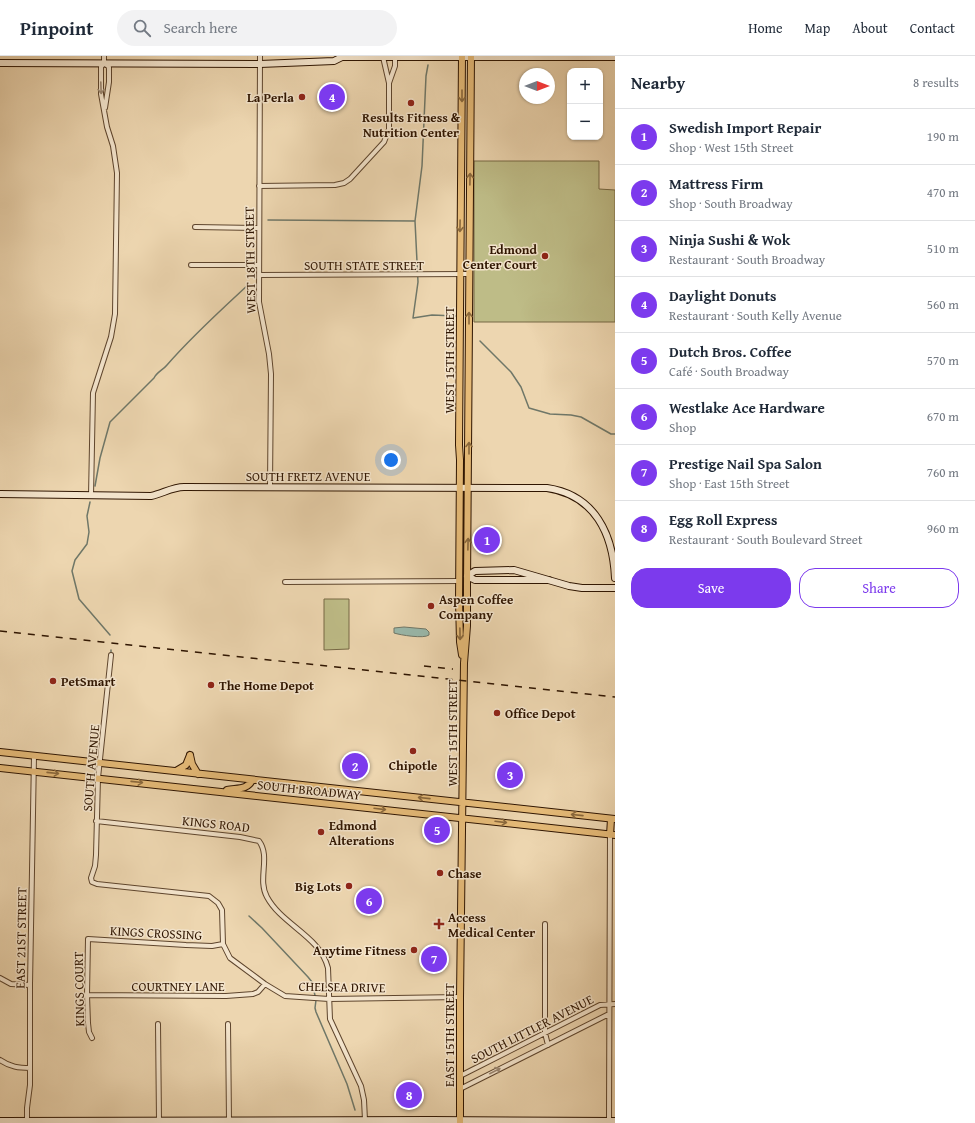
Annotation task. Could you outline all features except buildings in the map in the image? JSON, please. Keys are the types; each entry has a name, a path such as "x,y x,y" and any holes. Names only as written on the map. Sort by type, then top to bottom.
{"main road":[{"path":"0,63 104,59 260,64 334,62 342,56 615,57"},
{"name":"WEST 15TH STREET","path":"462,57 459,581 460,642 464,663"},
{"name":"WEST 15TH STREET","path":"463,802 464,663 467,626 471,57"},
{"name":"SOUTH FRETZ AVENUE","path":"0,494 151,496 172,488 184,486 547,488 567,493 584,503 599,520 614,550 615,578"},
{"path":"459,581 475,570 514,570 569,586 582,588 615,588"},
{"path":"467,576 475,580 549,580"},
{"name":"SOUTH BROADWAY","path":"0,752 613,819"},
{"path":"176,772 186,765 190,755 192,764 198,774"},
{"name":"SOUTH BROADWAY","path":"0,768 612,835"},
{"path":"218,791 246,788 252,780"},
{"name":"EAST 15TH STREET","path":"460,1121 463,802"},
{"path":"612,835 613,819"},
{"path":"0,1121 612,1121"}],"street":[{"name":"WEST 18TH STREET","path":"260,56 258,275 260,312 271,374 270,486"},
{"path":"259,186 335,185 344,183 350,179 384,142 389,129 389,83 383,57"},
{"path":"389,83 395,66 395,57"},
{"path":"91,496 93,393 111,337 115,314 117,173 113,146 107,127 101,94 100,67 104,59"},
{"path":"104,59 109,67 105,114"},
{"path":"195,227 258,228"},
{"path":"191,265 258,265"},
{"name":"SOUTH STATE STREET","path":"258,275 469,274"},
{"path":"285,582 459,581"},
{"name":"SOUTH AVENUE","path":"112,655 98,778 96,855 95,866 91,878 92,882 97,884 209,896 218,902 222,910 223,944"},
{"name":"EAST 21ST STREET","path":"27,1121 30,1085 30,985 34,756"},
{"name":"KINGS ROAD","path":"96,821 253,838 264,846 265,854 263,881 266,896 275,910 314,943 326,960 328,968 330,1019 361,1086 364,1100 365,1120"},
{"path":"612,835 609,1004 612,1121"},
{"path":"545,924 545,1033 548,1045"},
{"name":"KINGS CROSSING","path":"88,939 212,946 223,944"},
{"name":"KINGS COURT","path":"88,939 87,995 89,1032 92,1038"},
{"name":"CHELSEA DRIVE","path":"223,944 230,958 265,984 285,996 329,999 460,997"},
{"path":"0,978 11,984 30,985"},
{"name":"COURTNEY LANE","path":"87,995 226,996 253,994 258,992 265,984"},
{"name":"SOUTH LITTLER AVENUE","path":"460,1076 600,1005 615,1004"},
{"name":"SOUTH LITTLER AVENUE","path":"460,1089 609,1014"},
{"path":"158,1024 159,1121"},
{"path":"228,1024 229,1120"},
{"path":"0,1060 19,1068 30,1068"}],"shaded area":[{"name":"Edmond Center Court","path":"474,161 599,161 599,189 615,190 615,322 474,322"},
{"path":"324,599 349,599 349,649 324,650"},
{"path":"404,627 426,629 429,632 429,635 417,637 394,633 394,628"}],"waterway":[{"path":"428,65 426,76 422,166 415,221 418,282 413,318 432,315 456,316"},
{"path":"268,220 415,221"},
{"path":"95,486 100,458 110,422 217,313 249,284"},
{"path":"480,341 511,372 521,387 529,408 550,414 581,417 611,434 615,434"},
{"path":"90,502 87,516 89,532 87,544 75,560 72,571 79,599 110,635"},
{"path":"249,916 312,982 316,1000 316,1012 347,1084 355,1110"}],"railway":[{"path":"0,631 615,697"},
{"path":"424,666 453,669"}],"place":[{"name":"La Perla","path":"302,97"},
{"name":"Daylight Donuts","path":"332,97"},
{"name":"Results Fitness & Nutrition Center","path":"411,103"},
{"name":"Edmond Center Court","path":"545,256"},
{"name":"Swedish Import Repair","path":"487,540"},
{"name":"Aspen Coffee Company","path":"431,606"},
{"name":"PetSmart","path":"53,681"},
{"name":"The Home Depot","path":"211,685"},
{"name":"Office Depot","path":"497,713"},
{"name":"Chipotle","path":"413,751"},
{"name":"Mattress Firm","path":"355,766"},
{"name":"Ninja Sushi & Wok","path":"510,775"},
{"name":"Dutch Bros. Coffee","path":"437,830"},
{"name":"Edmond Alterations","path":"321,832"},
{"name":"Chase","path":"440,873"},
{"name":"Big Lots","path":"349,886"},
{"name":"Westlake Ace Hardware","path":"369,901"},
{"name":"Access Medical Center","path":"439,924"},
{"name":"Anytime Fitness","path":"414,950"},
{"name":"Prestige Nail Spa Salon","path":"434,959"},
{"name":"Egg Roll Express","path":"409,1095"}]}
